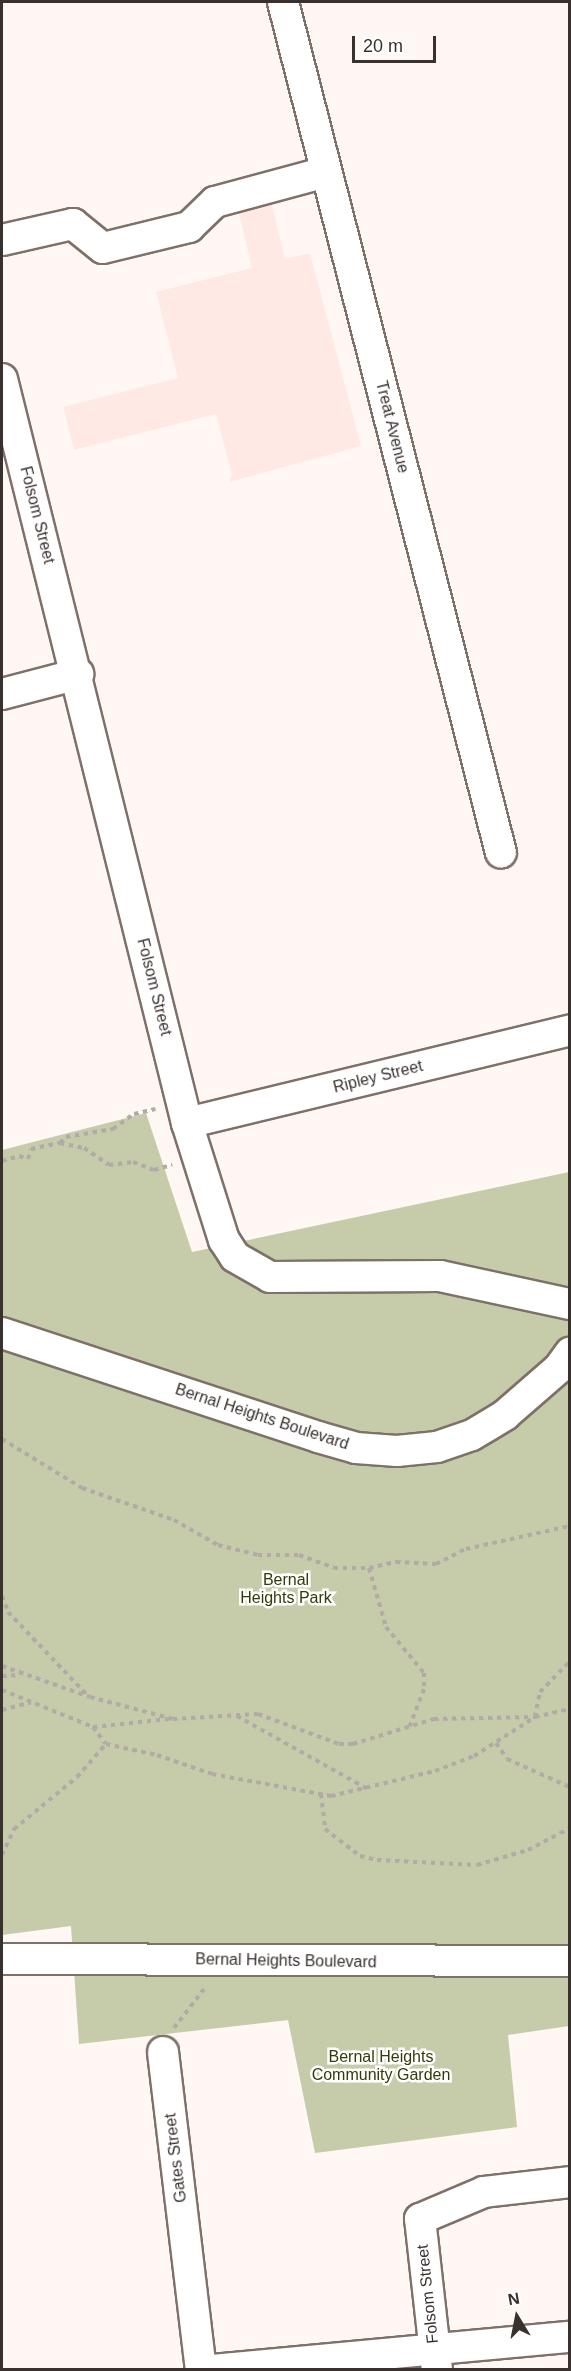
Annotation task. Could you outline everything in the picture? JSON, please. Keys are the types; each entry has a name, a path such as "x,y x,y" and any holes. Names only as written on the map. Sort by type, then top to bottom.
{"street":[{"name":"Treat Avenue","path":"283,2 501,853"},
{"path":"2,240 73,224 103,248 189,227 215,202 326,172"},
{"name":"Folsom Street","path":"2,379 78,674 184,1113 224,1240 235,1257 270,1277 440,1276 570,1304"},
{"path":"2,694 78,674"},
{"name":"Ripley Street","path":"184,1113 570,1030"},
{"name":"Bernal Heights Boulevard","path":"2,1333 318,1437 357,1448 397,1451 436,1447 472,1436 505,1415 559,1368 570,1353"},
{"name":"Bernal Heights Boulevard","path":"2,1959 570,1961"},
{"name":"Gates Street","path":"163,2052 201,2370"},
{"name":"Folsom Street","path":"436,2361 420,2218 484,2192 570,2182"},
{"path":"537,2340 570,2323"},
{"path":"211,2370 436,2361 537,2340 570,2337"}],"path":[{"path":"60,1143 66,1137 113,1129 134,1114 184,1113"},
{"path":"2,1161 19,1156 28,1159 31,1149 60,1143 84,1149 109,1165 133,1162 154,1170 197,1156"},
{"path":"2,1440 82,1488 174,1520 218,1545 258,1555 299,1555 334,1568 369,1568 396,1562 436,1564 466,1549 570,1526"},
{"path":"369,1568 386,1627 424,1673 424,1689 411,1726"},
{"path":"2,1596 8,1612 90,1697"},
{"path":"93,1727 106,1744 157,1755 212,1774 331,1796 435,1771 496,1743 535,1717 540,1692 570,1661"},
{"path":"2,1666 20,1675 90,1697 173,1719"},
{"path":"2,1676 20,1675"},
{"path":"2,1690 93,1727 258,1714 339,1744 353,1744 434,1719 535,1717 570,1709"},
{"path":"2,1710 31,1702"},
{"path":"236,1715 366,1788"},
{"path":"496,1743 507,1759 570,1787"},
{"path":"2,1855 14,1829 77,1777 106,1744"},
{"path":"321,1794 325,1829 360,1856 377,1860 477,1865 528,1850 570,1828"},
{"path":"163,2052 162,2042 206,1987 208,1961"}],"shaded area":[{"path":"271,201 285,259 310,253 361,446 229,482 232,475 216,414 74,450 63,407 178,378 156,292 252,268 238,210"}],"green space":[{"name":"Bernal Heights Park","path":"146,1113 192,1252 569,1172 569,2026 508,2035 517,2127 315,2153 288,2020 79,2044 71,1926 2,1935 2,1150"}],"park label":[{"name":"Bernal Heights Community Garden","path":"381,2066"}]}
